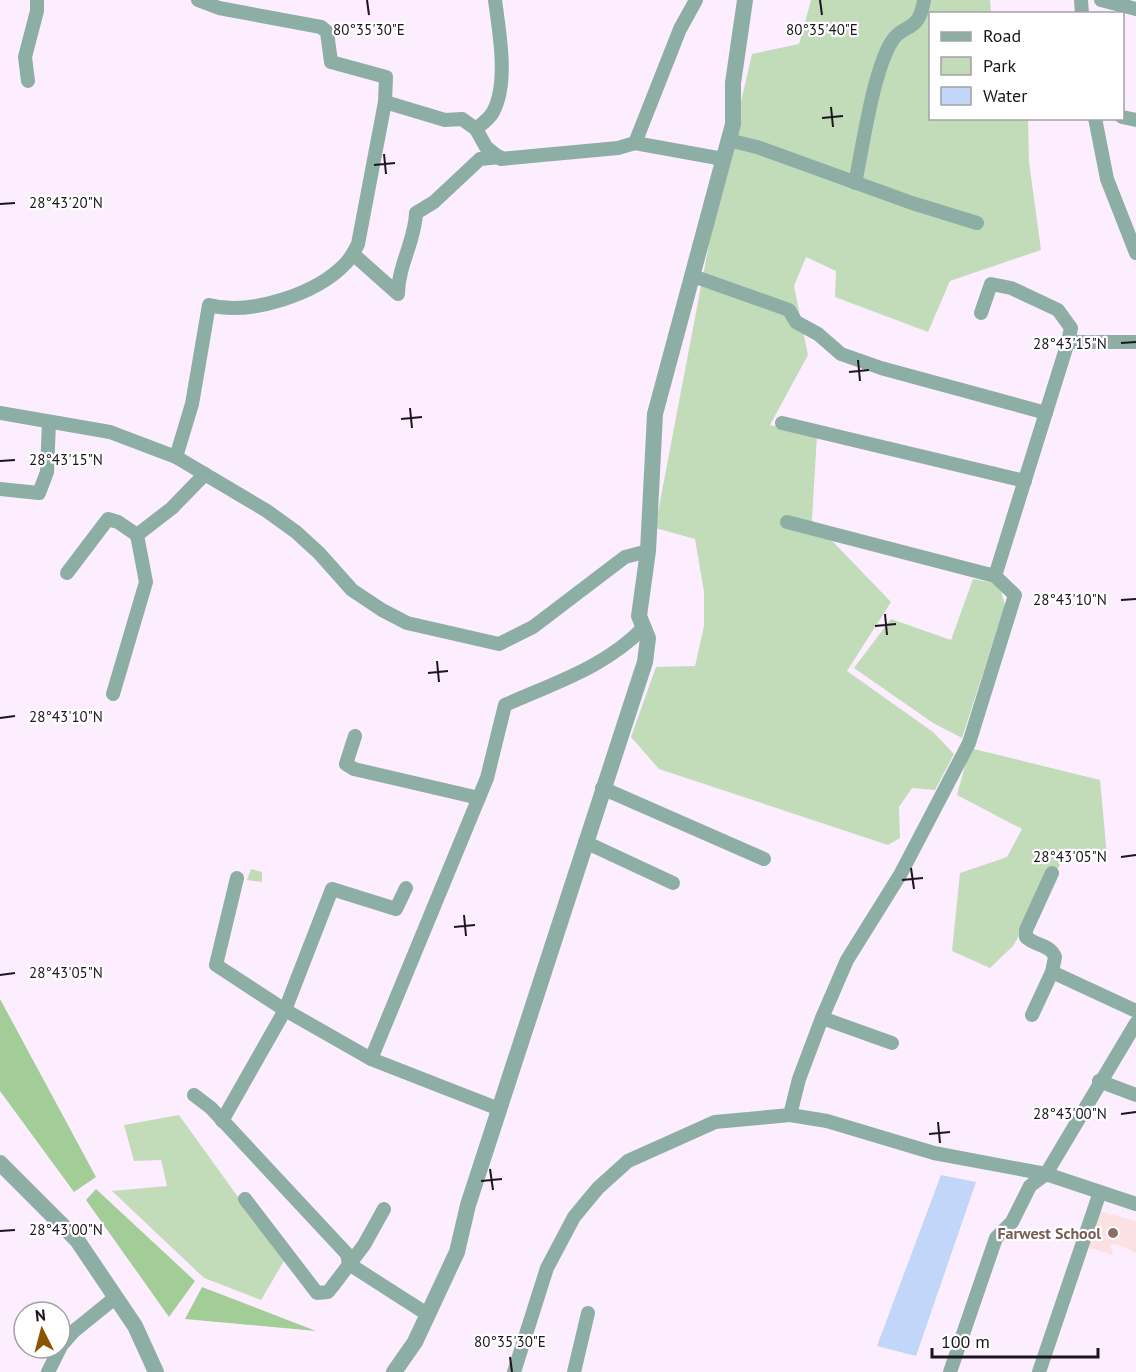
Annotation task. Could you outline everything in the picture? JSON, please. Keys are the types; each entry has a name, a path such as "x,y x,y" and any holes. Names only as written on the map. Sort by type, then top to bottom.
{"street":[{"path":"28,81 25,57 37,11 37,0"},
{"path":"176,457 192,404 209,305 224,309 266,305 316,285 338,271 353,254 358,244 385,102 386,77 331,62 327,32 321,27 219,8 198,0"},
{"path":"476,129 492,114 502,67 495,0"},
{"path":"635,142 680,29 696,0"},
{"path":"394,1372 415,1342 457,1252 468,1205 602,788 645,662 648,638 639,616 648,551 656,414 733,124 733,83 746,0"},
{"path":"855,183 882,65 893,39 912,27 922,14 924,0"},
{"path":"1101,0 1136,9"},
{"path":"385,102 445,120 462,119 476,129 486,147 500,157"},
{"path":"1095,120 1107,179 1136,253"},
{"path":"728,140 757,147 855,183 976,223"},
{"path":"353,254 398,294 398,280 416,213 434,202 480,159 618,148 635,142 723,159"},
{"path":"693,276 789,310 796,322 818,334 841,354 881,368 1046,413"},
{"path":"981,313 992,284 1011,288 1058,310 1071,328 995,576"},
{"path":"1068,342 1136,342"},
{"path":"0,413 110,432 176,457 267,511 296,532 319,553 352,590 382,610 407,623 499,644 533,627 625,557 648,551"},
{"path":"0,489 39,493 47,472 49,422"},
{"path":"782,423 1025,481"},
{"path":"137,535 172,508 205,474"},
{"path":"67,573 108,519 118,522 137,535 146,582 112,694"},
{"path":"787,522 995,576 1015,595 969,743 900,875 847,960 799,1079 790,1115"},
{"path":"371,1059 487,778 505,705 597,664 628,644 644,627"},
{"path":"355,736 346,764 354,769 479,798"},
{"path":"602,788 764,859"},
{"path":"585,842 673,883"},
{"path":"1032,1015 1052,972 1054,953 1048,948 1031,942 1026,937 1026,930 1052,873"},
{"path":"237,878 216,965 285,1010 371,1059 499,1109"},
{"path":"222,1121 285,1010 332,889 396,909 405,888"},
{"path":"1052,972 1136,1011"},
{"path":"822,1018 892,1043"},
{"path":"950,1372 996,1238 1012,1222 1030,1186 1046,1174 1099,1081 1136,1023"},
{"path":"1099,1081 1136,1095"},
{"path":"194,1095 222,1121 346,1254 349,1264 427,1314"},
{"path":"514,1372 547,1268 574,1217 598,1188 628,1161 715,1122 790,1115 826,1121 934,1153 1046,1174 1136,1204"},
{"path":"0,1163 76,1240 135,1326 156,1372"},
{"path":"1039,1372 1100,1192"},
{"path":"245,1199 317,1293 328,1292 364,1245 384,1209"},
{"path":"72,1333 116,1297"},
{"path":"574,1372 588,1313"}],"shaded area":[{"name":"Farwest School","path":"1098,1211 1136,1221 1136,1253 1117,1244 1110,1245 1114,1255 1085,1247"}],"green space":[{"path":"811,0 990,0 991,12 929,12 929,120 1028,120 1029,162 1041,250 950,281 928,332 835,297 836,271 806,257 794,286 808,355 770,425 817,435 812,520 891,602 847,671 933,732 954,754 935,790 912,788 899,807 900,838 888,845 659,769 631,737 656,667 695,666 704,626 704,592 695,539 655,528 713,223 752,54 799,44"},
{"path":"973,579 999,584 1005,605 962,738 933,723 854,668 891,619 951,640"},
{"path":"970,748 1100,780 1107,856 1069,849 1013,946 990,968 952,951 960,873 1007,857 1022,829 957,795"},
{"path":"251,869 262,872 262,882 247,880"},
{"path":"0,999 96,1177 74,1192 0,1091"},
{"path":"179,1115 284,1261 261,1300 204,1278 112,1191 167,1186 161,1160 134,1161 124,1125"},
{"path":"96,1189 195,1281 169,1317 86,1200"},
{"path":"202,1287 316,1331 185,1319"}],"water":[{"path":"941,1175 976,1182 916,1356 877,1346"}],"place":[{"name":"Farwest School","path":"1113,1233"}]}
